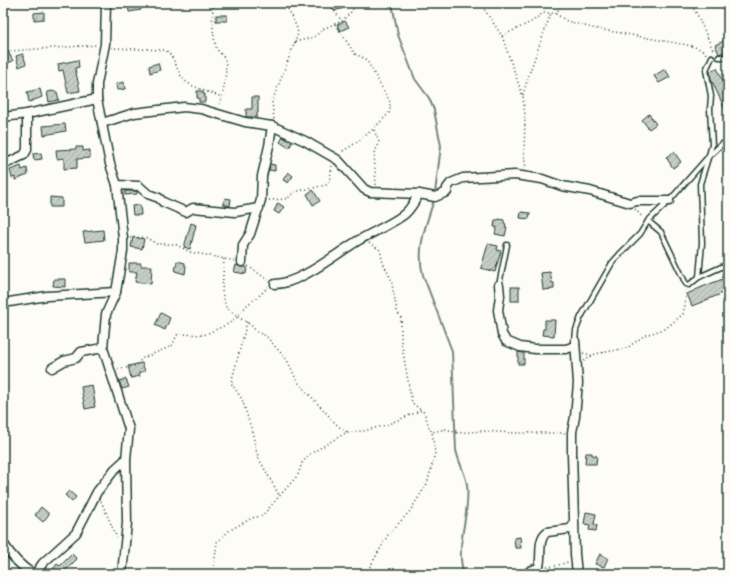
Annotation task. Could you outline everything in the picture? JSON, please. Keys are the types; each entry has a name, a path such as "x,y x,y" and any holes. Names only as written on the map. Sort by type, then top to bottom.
{"street":[{"path":"106,3 105,46 97,84 97,99 110,164 117,185 123,251 116,292 106,314 102,348 129,429 126,459 126,547 122,574"},
{"path":"3,117 27,114 97,99"},
{"path":"102,123 134,114 184,108 201,109 245,122 272,126 305,141 333,158 344,166 364,189 370,192 377,191 435,196 447,192 447,188 451,183 463,178 515,175 529,176 562,186 590,191 630,203 637,201 669,201"},
{"path":"3,165 24,155 27,150 27,114"},
{"path":"242,262 244,245 250,234 260,204 262,176 272,126"},
{"path":"117,185 139,186 148,194 186,212 193,208 235,212 260,204"},
{"path":"275,284 284,284 300,277 361,239 403,216 419,194"},
{"path":"499,285 500,296 498,310 502,334 506,341 520,347 535,350 566,349 575,343"},
{"path":"3,303 47,296 116,292"},
{"path":"575,343 578,383 572,432 574,524 577,574"},
{"path":"52,368 64,361 76,358 81,352 102,348"},
{"path":"3,543 20,565 34,574 42,563 76,533 97,492 126,459"},
{"path":"528,574 530,571 538,568 540,563 544,534 547,532 570,529 574,524"}],"lane":[{"path":"699,277 702,243 700,184 712,145 710,109 711,96 706,70 712,57"},
{"path":"719,58 728,57"},
{"path":"575,343 576,330 582,316 612,263 640,234 648,221 669,201 708,157 722,144 728,143"},
{"path":"648,221 661,232 686,284 690,285 699,277 728,264"},
{"path":"499,285 507,246"}],"path":[{"path":"214,3 214,39 217,48 225,61 222,97 215,113"},
{"path":"272,126 274,115 272,102 298,34 286,3"},
{"path":"326,3 342,21"},
{"path":"295,42 314,37 324,28 342,21 352,11 355,3"},
{"path":"480,3 502,36 523,97 525,110 524,161 529,176"},
{"path":"556,14 562,3"},
{"path":"688,3 694,10 712,48 719,58"},
{"path":"502,36 533,20 543,13 551,13 556,14 567,21 592,28 698,48 712,57"},
{"path":"523,97 529,74 551,13"},
{"path":"260,204 288,198 294,192 326,185 330,180 333,158 361,140 390,112 390,102 366,59 355,54 336,24"},
{"path":"3,48 10,51 105,46 165,50 170,54 185,80 190,84 222,97"},
{"path":"374,129 379,142 374,153 377,191"},
{"path":"630,203 637,213 648,221"},
{"path":"109,369 135,366 143,358 173,345 178,335 204,335 228,324 238,317 248,304 260,296 272,283 242,262 190,252 175,244 157,244 145,237 123,238"},
{"path":"361,239 380,250 383,263 389,273 397,311 401,318 402,347 412,403 424,412 429,429 432,432 435,453 427,484 410,511 388,535 366,574"},
{"path":"224,259 222,296 226,307 247,322 257,332 264,335 271,342 287,360 297,380 338,426 347,432"},
{"path":"576,367 595,354 627,348 642,336 665,329 684,312 686,284"},
{"path":"247,322 231,383 242,399 259,459 273,481 280,496"},
{"path":"213,574 216,546 222,537 230,530 244,522 262,516 298,475 302,463 310,454 347,432 364,431 386,425 422,410"},
{"path":"432,432 446,429 458,433 480,431 552,434 572,432"},
{"path":"97,492 116,536 126,547"},
{"path":"538,568 555,566 576,559"}],"building":[{"path":"128,3 140,3 141,10 129,12"},
{"path":"335,3 342,3 344,8 334,11 332,5"},
{"path":"44,12 44,19 34,20 34,13"},
{"path":"216,15 227,15 227,21 216,21"},
{"path":"345,21 349,27 340,31 337,25"},
{"path":"728,39 728,51 719,54 715,45"},
{"path":"8,51 13,61 3,65 3,53"},
{"path":"23,54 26,64 19,67 16,56"},
{"path":"78,60 79,67 75,68 80,91 68,93 63,70 59,71 58,64"},
{"path":"158,63 160,70 150,73 149,66"},
{"path":"717,68 728,92 728,116 711,79 710,71"},
{"path":"665,69 670,77 659,83 654,76"},
{"path":"124,82 125,89 117,90 116,84"},
{"path":"40,89 42,97 29,102 27,92"},
{"path":"197,91 203,91 203,94 205,94 205,102 199,102 199,98 197,98"},
{"path":"47,92 57,92 59,100 49,102"},
{"path":"252,97 258,97 257,117 246,117 246,109 252,109"},
{"path":"649,114 656,124 649,129 642,120"},
{"path":"65,124 66,131 44,135 43,126"},
{"path":"283,137 292,143 289,148 280,142"},
{"path":"76,147 83,147 83,151 90,150 90,158 77,159 77,168 64,169 64,158 57,159 56,150 76,149"},
{"path":"674,152 681,162 673,168 666,157"},
{"path":"41,153 42,159 34,160 33,154"},
{"path":"270,164 275,165 275,171 269,170"},
{"path":"21,166 22,170 27,168 28,175 15,180 15,177 12,178 10,170"},
{"path":"288,172 293,176 288,183 283,180"},
{"path":"313,190 320,201 313,205 307,194"},
{"path":"125,191 137,191 137,194 125,195"},
{"path":"50,197 62,198 62,207 50,207"},
{"path":"225,198 231,199 230,206 223,204"},
{"path":"278,203 284,207 279,214 274,211"},
{"path":"140,205 141,215 133,215 132,206"},
{"path":"521,212 530,213 529,219 520,218"},
{"path":"495,220 504,220 504,223 506,224 505,227 507,227 505,236 495,234 497,227 494,227"},
{"path":"191,223 196,225 190,249 184,247"},
{"path":"103,230 104,240 85,242 83,232"},
{"path":"133,237 144,239 142,249 131,247"},
{"path":"488,244 498,246 497,250 501,251 495,272 481,268"},
{"path":"177,261 185,263 185,274 175,271"},
{"path":"129,263 141,263 141,266 152,266 151,284 135,282 137,272 129,272"},
{"path":"236,265 247,267 246,274 234,272"},
{"path":"550,272 552,283 554,283 554,289 543,290 541,273"},
{"path":"728,277 728,291 692,306 687,294"},
{"path":"54,279 65,279 65,287 53,286"},
{"path":"511,287 519,287 519,301 511,301"},
{"path":"161,313 170,318 165,330 155,325"},
{"path":"545,320 555,320 554,336 542,335 543,329 545,329"},
{"path":"518,352 524,353 524,364 518,364"},
{"path":"142,363 145,371 139,373 140,376 131,378 128,366"},
{"path":"126,379 129,387 122,389 119,381"},
{"path":"92,385 95,407 85,409 81,387"},
{"path":"586,453 592,453 592,455 597,456 596,464 585,464"},
{"path":"69,491 76,497 72,502 65,495"},
{"path":"41,507 49,514 43,522 35,515"},
{"path":"586,512 596,514 594,525 597,525 596,531 589,530 590,525 584,524"},
{"path":"520,537 521,548 515,548 514,538"},
{"path":"72,554 77,559 62,574 49,574 57,564 60,566"},
{"path":"600,554 608,558 604,567 595,564"}],"waterway":[{"path":"392,3 398,35 415,79 429,98 434,110 441,146 435,193"},
{"path":"434,200 421,246 421,265 423,275 452,351 456,450 464,472 468,496 461,552 461,563 464,574"}]}
